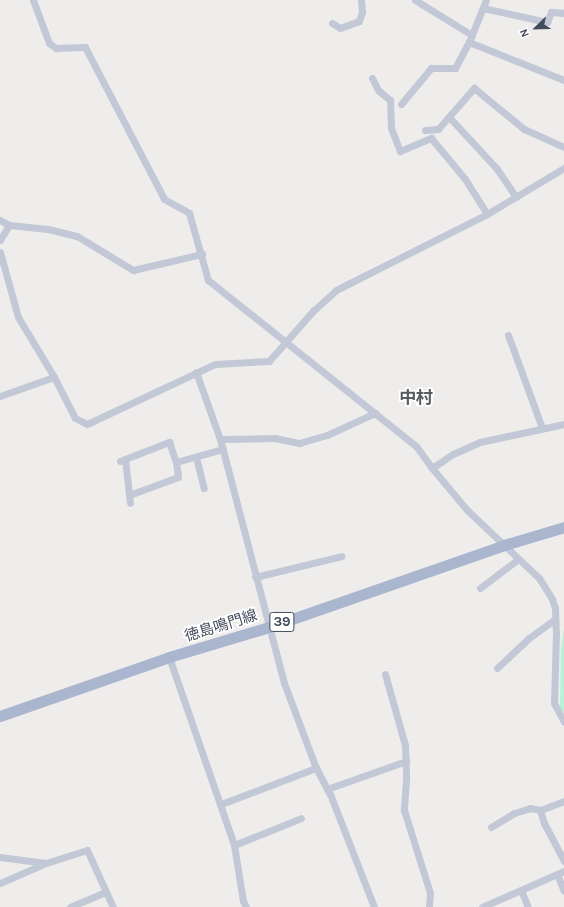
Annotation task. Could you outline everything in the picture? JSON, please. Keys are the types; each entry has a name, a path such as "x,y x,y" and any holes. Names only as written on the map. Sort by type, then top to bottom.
{"main road":[{"name":"徳島鳴門線","path":"0,716 169,657 269,627 504,545 564,527"}],"street":[{"path":"33,0 49,43 56,48 85,47 164,198 189,213 202,254 208,280 416,446 467,510 539,578 552,599 555,619 554,704 564,722"},
{"path":"332,23 340,28 359,21 362,12 362,0"},
{"path":"415,0 472,35"},
{"path":"401,104 431,68 455,68 469,42 486,0"},
{"path":"483,8 547,22 551,12 564,13"},
{"path":"469,42 564,80"},
{"path":"372,78 378,90 390,100 391,128 400,151 431,138 464,179 487,214"},
{"path":"425,130 438,129 474,88 524,129 564,147"},
{"path":"448,117 497,169 516,197"},
{"path":"0,252 18,317 54,376 75,418 87,424 215,364 269,361 314,311 336,290 487,214 564,168"},
{"path":"0,220 9,225 48,229 77,236 134,270 202,254"},
{"path":"0,240 9,225"},
{"path":"508,335 542,428"},
{"path":"196,372 223,449 255,577 284,683 316,768 327,789 374,907"},
{"path":"0,396 54,376"},
{"path":"220,439 275,438 299,443 327,435 375,413"},
{"path":"432,468 453,454 480,442 564,424"},
{"path":"169,442 176,462 178,477 129,499 123,460 169,442"},
{"path":"176,462 223,449"},
{"path":"196,457 204,488"},
{"path":"255,577 342,556"},
{"path":"480,588 518,559"},
{"path":"497,668 529,638 555,619"},
{"path":"169,657 234,845 243,901 246,907"},
{"path":"385,674 405,746 406,761 404,810 430,893 429,907"},
{"path":"327,789 406,761"},
{"path":"221,804 316,768"},
{"path":"491,827 514,813 530,808 540,810 564,801"},
{"path":"540,810 544,823 564,861"},
{"path":"234,845 302,818"},
{"path":"0,883 46,863 86,850 113,907"},
{"path":"0,857 46,863"},
{"path":"485,906 561,873 564,891"},
{"path":"521,890 528,907"},
{"path":"70,907 106,892"}],"green space":[{"path":"564,628 564,713 560,708 561,650"}],"district":[{"name":"中村","path":"416,398"}]}
